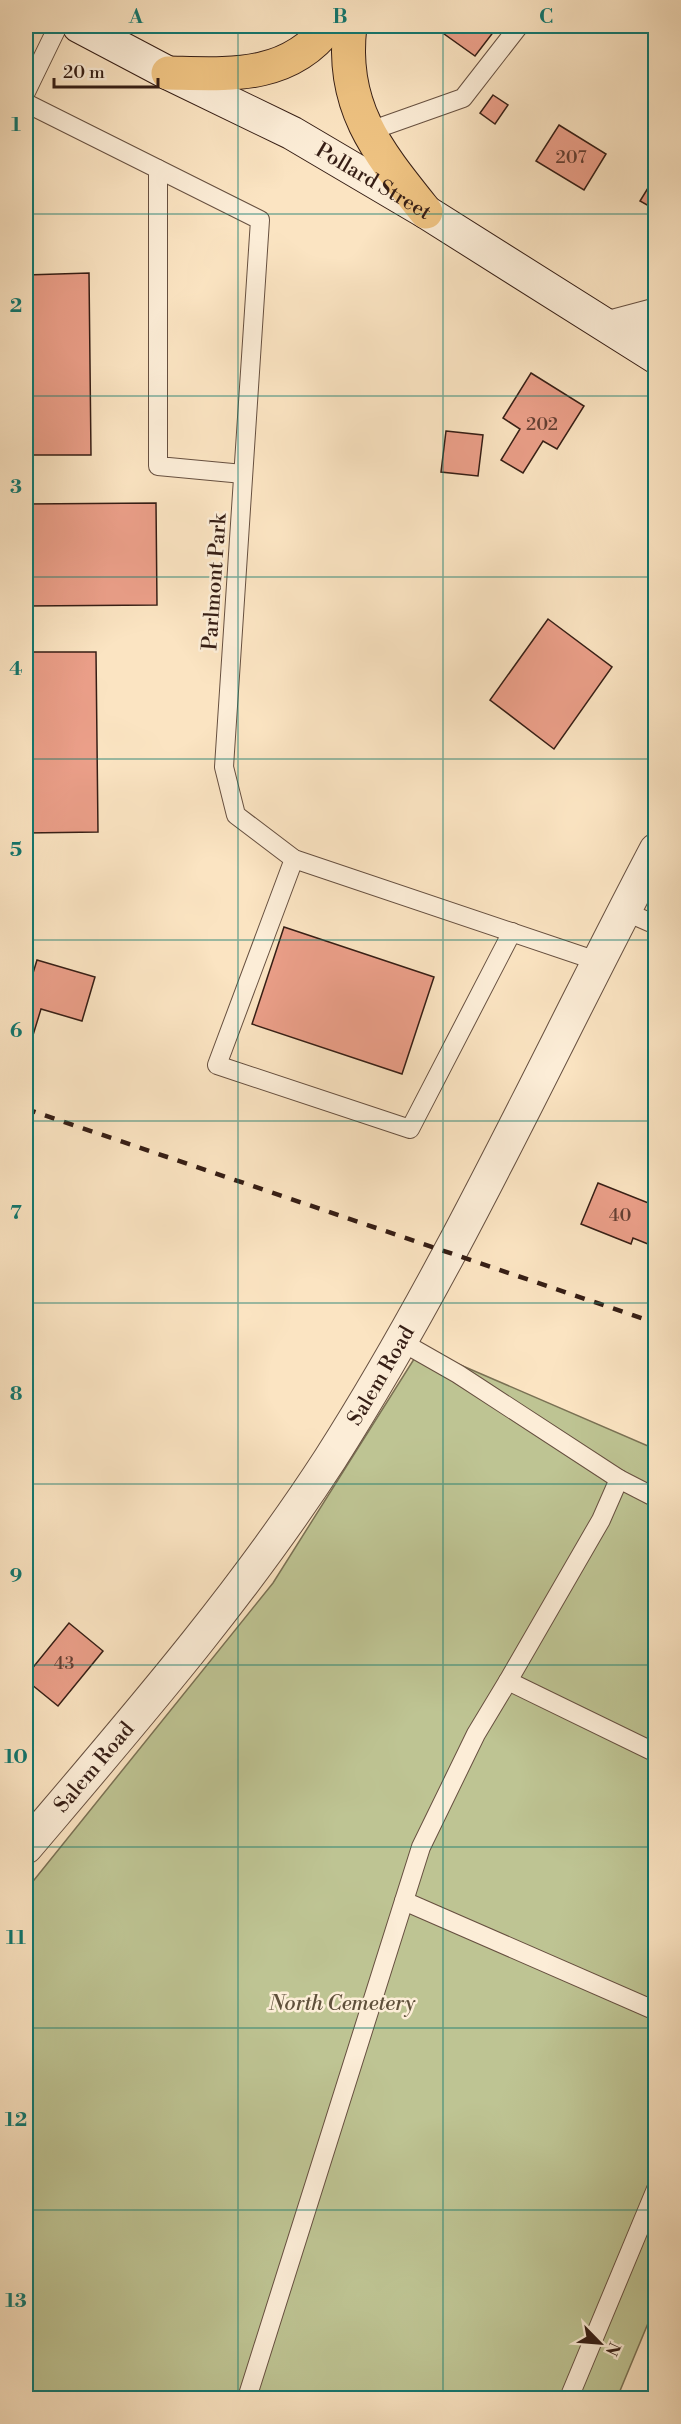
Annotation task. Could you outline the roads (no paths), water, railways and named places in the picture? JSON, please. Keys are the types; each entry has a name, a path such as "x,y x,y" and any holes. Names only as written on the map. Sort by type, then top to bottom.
{"main road":[{"path":"168,73 236,75 270,68 294,56 322,35 329,26"},
{"path":"350,26 346,52 358,112 367,132 395,174 426,212"}],"street":[{"name":"Pollard Street","path":"79,26 168,73 291,133 426,212 656,357"},
{"path":"611,327 656,315"},
{"name":"Salem Road","path":"26,1847 185,1658 278,1537 330,1457 400,1341 449,1252 656,850"}],"lane":[{"path":"26,92 58,26"},
{"path":"367,132 463,98 519,26"},
{"name":"Parlmont Park","path":"26,103 260,220 224,768 236,815 294,859 597,961"},
{"path":"158,169 158,466 243,474"},
{"path":"294,859 217,1065 410,1128 512,932"},
{"path":"624,911 656,926"},
{"path":"400,1341 458,1374 619,1479 656,1498"},
{"path":"247,2398 421,1848 441,1803 601,1520 619,1479"},
{"path":"508,1681 656,1753"},
{"path":"404,1902 656,2011"},
{"path":"569,2398 656,2189"}],"railway":[{"path":"26,1109 656,1323"}],"park label":[{"name":"North Cemetery","path":"342,2003"}]}
